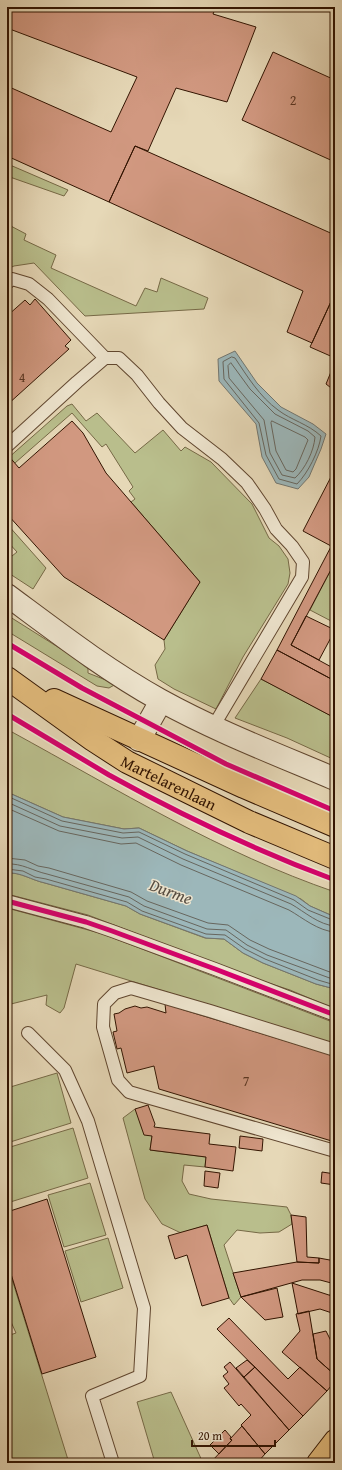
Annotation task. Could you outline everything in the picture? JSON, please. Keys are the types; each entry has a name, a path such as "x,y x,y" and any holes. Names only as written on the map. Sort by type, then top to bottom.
{"main road":[{"name":"Martelarenlaan","path":"12,680 244,788 335,826"},
{"name":"Martelarenlaan","path":"12,680 93,740 127,762 249,822 335,858"},
{"path":"318,1463 335,1441"}],"street":[{"path":"7,596 106,667 161,701 213,727 335,779"},
{"path":"139,740 161,701"}],"lane":[{"path":"7,282 12,279 34,287 48,299 105,358"},
{"path":"7,446 76,382 105,358 119,358 137,375 159,403 182,428 222,459 247,483 265,509 276,529 292,546 303,562 302,577 213,727"},
{"path":"7,901 86,922 112,931 335,1016"},
{"path":"335,1050 131,988 115,993 104,1004 103,1026 118,1080 129,1092 335,1151"},
{"path":"28,1033 65,1070 88,1121 144,1308 140,1376 92,1396 114,1463"}],"green space":[{"path":"7,164 68,190 64,196 7,176"},
{"path":"7,224 26,234 24,240 56,255 51,268 136,306 145,288 157,292 161,278 208,298 204,309 85,316 34,263 14,266 7,269"},
{"path":"72,404 86,421 97,413 135,453 163,430 181,451 185,447 211,462 252,504 269,538 279,546 288,559 290,573 288,584 243,657 216,709 174,689 158,679 155,665 165,649 164,640 200,582 131,502 135,499 129,491 133,487 106,444 102,447 72,413 7,470 7,459 67,406"},
{"path":"7,524 46,568 33,589 7,572 7,560 17,552 7,541"},
{"path":"335,562 335,617 333,622 310,610"},
{"path":"7,615 88,666 88,673 116,684 109,688 97,686 7,631"},
{"path":"261,679 335,718 335,760 287,738 235,718"},
{"path":"7,728 131,798 211,840 251,859 335,892 335,917 310,906 301,899 187,851 139,828 124,829 63,817 7,792"},
{"path":"7,873 21,875 40,882 126,906 140,914 205,938 224,939 243,953 263,963 316,984 335,989 335,1009 290,990 244,975 88,915 7,894"},
{"path":"7,908 103,934 335,1023 335,1044 76,964 64,1008 60,1013 46,1005 47,995 7,1005"},
{"path":"57,1073 71,1123 7,1143 7,1088"},
{"path":"135,1109 152,1136 150,1150 206,1157 205,1167 184,1165 182,1181 189,1194 211,1199 287,1207 291,1215 292,1224 279,1232 260,1233 237,1230 224,1245 241,1297 234,1305 229,1298 207,1225 181,1233 162,1224 145,1199 123,1118"},
{"path":"73,1128 88,1178 7,1203 7,1148"},
{"path":"90,1183 106,1235 64,1247 48,1195"},
{"path":"108,1238 123,1288 81,1302 65,1251"},
{"path":"7,1263 69,1463 7,1463 7,1336 16,1333 7,1313"},
{"path":"171,1392 203,1463 155,1463 137,1402"}],"water":[{"path":"235,351 257,383 281,407 313,424 326,434 309,477 298,489 276,483 262,457 256,424 219,381 218,359"},
{"name":"Durme","path":"7,792 63,817 124,829 139,828 187,851 296,896 310,906 335,917 335,989 316,984 263,963 243,953 224,939 206,938 140,914 126,906 40,882 21,875 7,873"}],"building":[{"path":"7,7 216,7 213,14 256,27 227,102 176,88 148,151 135,146 109,202 7,156 7,86 111,132 137,77 7,28"},
{"path":"273,52 335,80 335,162 242,120"},
{"path":"135,146 335,235 335,293 312,343 287,332 303,291 109,202"},
{"path":"335,293 335,358 310,347"},
{"path":"35,299 71,340 65,346 69,349 7,405 7,316 25,300 30,305"},
{"path":"335,362 335,391 326,384"},
{"path":"72,421 83,433 106,473 200,582 164,640 64,577 7,514 7,479 10,476 7,472 7,454 19,468"},
{"path":"333,473 335,474 335,539 331,546 303,531"},
{"path":"335,539 335,562 291,645 335,669 335,681 277,650"},
{"path":"306,616 335,630 319,660 291,645"},
{"path":"277,650 335,681 335,718 261,679"},
{"path":"165,1004 182,1006 181,1009 335,1056 335,1142 159,1089 154,1066 127,1073 121,1048 117,1049 113,1032 117,1031 114,1014 135,1006 141,1008 147,1007 166,1013"},
{"path":"148,1105 155,1124 154,1127 210,1134 209,1144 236,1147 233,1171 205,1167 206,1157 150,1150 152,1136 144,1135 135,1109"},
{"path":"240,1136 263,1139 262,1151 239,1148"},
{"path":"205,1171 220,1173 218,1188 204,1186"},
{"path":"322,1172 335,1174 335,1185 321,1183"},
{"path":"47,1199 96,1357 42,1374 7,1261 7,1212"},
{"path":"291,1215 306,1217 307,1257 319,1258 319,1263 297,1262"},
{"path":"207,1225 229,1298 202,1306 187,1255 175,1259 168,1236"},
{"path":"319,1258 335,1261 335,1284 320,1280 302,1280 241,1297 233,1273 297,1262 319,1263"},
{"path":"292,1283 335,1297 335,1314 320,1309 298,1314"},
{"path":"335,1285 335,1297 330,1295"},
{"path":"277,1288 283,1317 265,1320 241,1297"},
{"path":"309,1311 317,1359 335,1375 335,1381 327,1391 282,1352 300,1331 296,1314"},
{"path":"229,1318 288,1379 300,1367 327,1391 303,1416 217,1329"},
{"path":"335,1318 335,1329 331,1327"},
{"path":"326,1331 331,1341 335,1345 335,1375 317,1359 313,1334"},
{"path":"335,1332 335,1345 331,1341"},
{"path":"247,1360 255,1367 244,1377 236,1368"},
{"path":"230,1362 289,1430 265,1454 241,1425 251,1415 241,1404 239,1406 224,1388 229,1384 223,1376 228,1372 224,1367"},
{"path":"255,1367 303,1416 289,1430 244,1377"},
{"path":"242,1426 265,1454 257,1463 210,1463 232,1440 230,1439"},
{"path":"225,1430 232,1440 219,1454 210,1445"}],"cycle path":[{"path":"7,643 82,688 226,764 335,811"},
{"path":"7,714 109,775 164,804 248,845 335,880"},
{"path":"7,901 86,922 112,931 335,1015"}]}
